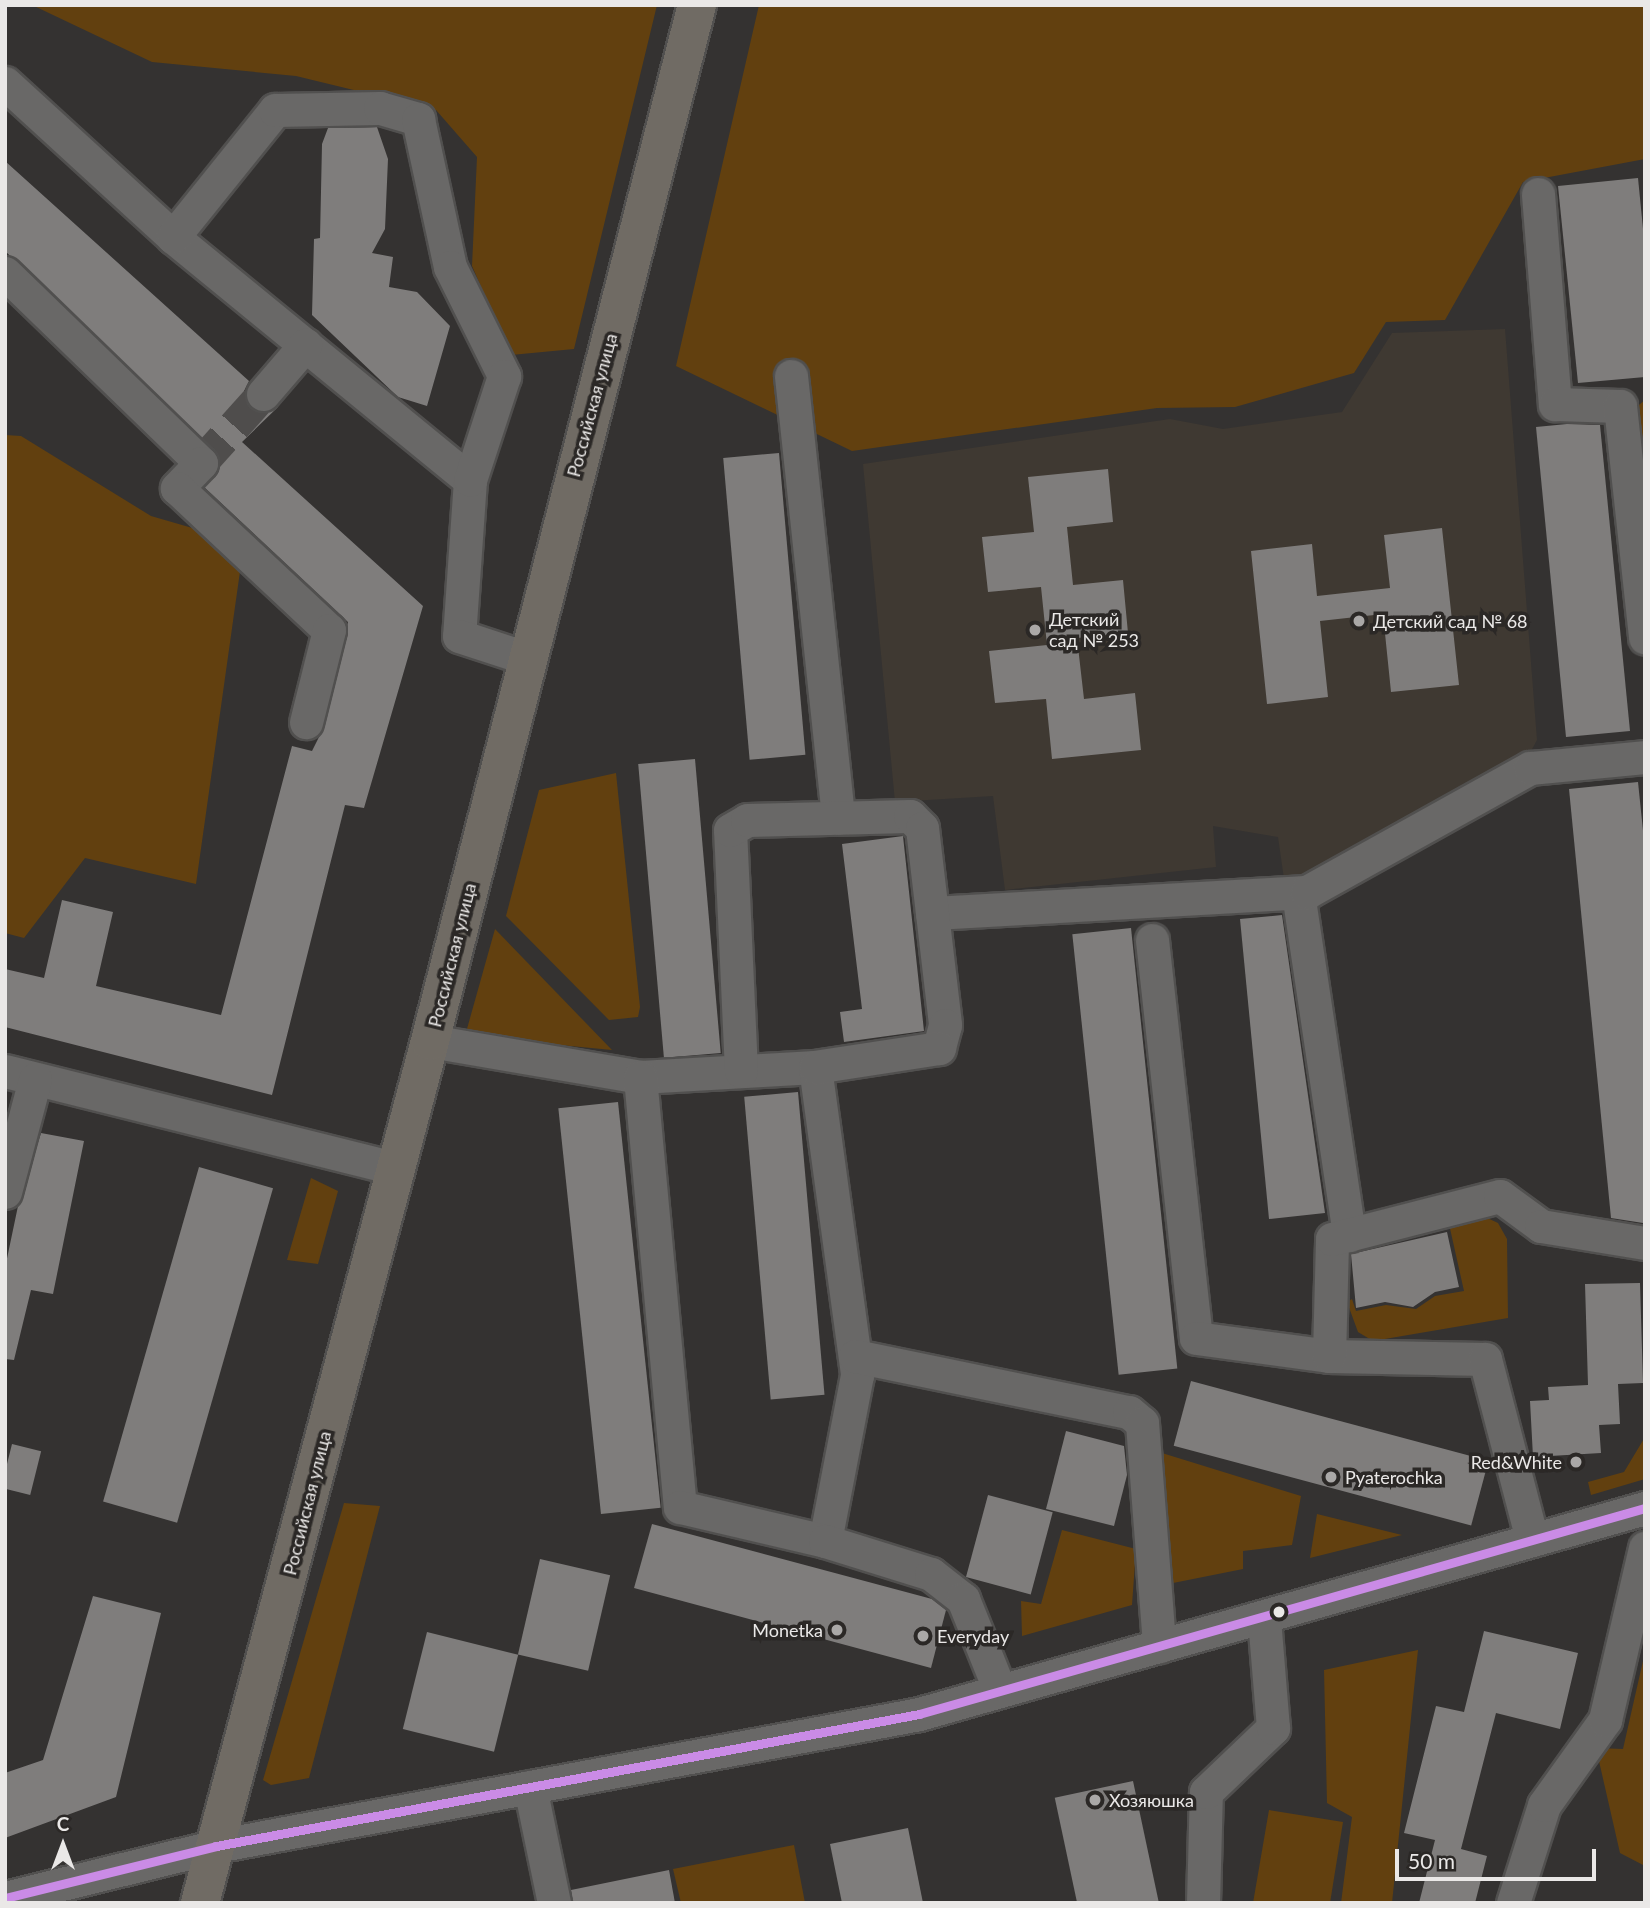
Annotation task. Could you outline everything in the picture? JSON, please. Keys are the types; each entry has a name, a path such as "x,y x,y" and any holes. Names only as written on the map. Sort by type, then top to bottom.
{"main road":[{"name":"Российская улица","path":"200,1903 393,1168 430,1041 526,658 697,5"}],"street":[{"path":"5,83 173,237 470,480"},
{"path":"173,237 275,110 380,108 418,119 450,267 504,376 470,480 459,636 526,658"},
{"path":"1538,194 1555,404 1620,406 1645,638"},
{"path":"5,273 201,463 177,488 329,630 306,722"},
{"path":"264,394 305,345"},
{"path":"791,376 838,818"},
{"path":"932,913 1307,892 1530,768 1645,757"},
{"path":"430,1041 640,1077 815,1067 939,1048 945,1025 922,828 910,816 747,820 730,830 741,1071"},
{"path":"1298,892 1349,1235"},
{"path":"1152,940 1196,1338 1329,1356 1485,1359 1532,1540"},
{"path":"815,1067 857,1375 825,1541"},
{"path":"5,1192 20,1075 393,1168"},
{"path":"640,1077 680,1507 825,1541 931,1574 962,1599 1000,1691"},
{"path":"1329,1356 1332,1239 1500,1196 1541,1226 1645,1243"},
{"path":"855,1356 1129,1412 1142,1423 1159,1646"},
{"path":"5,1898 216,1846 919,1714 1645,1508"},
{"path":"1513,1903 1544,1805 1605,1720 1645,1548"},
{"path":"1203,1903 1206,1792 1273,1728 1264,1618"},
{"path":"530,1787 554,1903"}],"shaded area":[{"path":"32,5 657,5 574,349 511,355 472,266 477,157 436,110 296,76 152,62"},
{"path":"759,5 1645,5 1645,159 1523,182 1445,320 1386,322 1354,373 1235,407 1157,408 852,451 676,366"},
{"path":"1505,329 1537,740 1512,786 1285,886 1278,837 1213,826 1216,867 1005,890 993,796 895,802 863,464 1170,419 1223,429 1342,412 1392,333"},
{"path":"1645,400 1645,529 1634,409"},
{"path":"5,435 21,436 151,516 244,543 196,884 85,858 24,938 5,933"},
{"path":"616,773 640,1007 638,1017 609,1020 506,916 539,790"},
{"path":"495,929 612,1050 465,1036"},
{"path":"311,1178 338,1191 318,1264 287,1260"},
{"path":"1483,1216 1498,1223 1507,1239 1508,1318 1373,1341 1358,1332 1347,1302 1352,1299 1356,1311 1386,1305 1416,1309 1435,1296 1464,1291 1449,1224"},
{"path":"1645,1437 1645,1479 1591,1495 1588,1482 1624,1472"},
{"path":"1162,1453 1301,1496 1292,1545 1243,1551 1243,1569 1173,1583"},
{"path":"344,1503 380,1506 309,1778 271,1785 263,1780"},
{"path":"1317,1514 1402,1535 1310,1558"},
{"path":"1062,1530 1136,1549 1132,1605 1022,1636 1021,1601 1041,1604"},
{"path":"1418,1650 1392,1903 1341,1903 1352,1817 1327,1803 1324,1670"},
{"path":"1645,1652 1645,1866 1620,1853 1596,1748 1623,1749"},
{"path":"1269,1810 1343,1822 1330,1903 1253,1903"},
{"path":"794,1845 805,1903 681,1903 673,1869"}],"building":[{"path":"377,127 388,159 385,229 372,253 393,257 389,287 417,292 450,326 427,406 398,397 312,315 314,239 320,238 322,144 328,128"},
{"path":"5,161 249,381 244,391 250,408 260,413 278,407 242,442 423,606 364,808 345,805 272,1095 5,1027 5,969 44,978 62,900 113,912 96,986 221,1015 292,746 312,751 324,727 348,622 204,487 222,463 214,449 5,251"},
{"path":"1638,178 1645,249 1645,377 1578,383 1558,186"},
{"path":"1600,425 1630,731 1566,737 1536,427"},
{"path":"779,453 805,755 750,760 723,458"},
{"path":"1108,469 1113,522 1067,527 1073,585 1123,580 1128,633 1077,638 1084,699 1135,693 1141,750 1052,759 1046,699 995,703 989,651 1047,645 1041,587 988,592 982,537 1034,532 1028,477"},
{"path":"1442,528 1459,685 1391,692 1383,614 1320,621 1328,697 1267,704 1251,551 1312,544 1317,596 1390,588 1384,535"},
{"path":"695,759 721,1053 664,1058 638,764"},
{"path":"1638,782 1645,850 1643,1223 1611,1218 1569,789"},
{"path":"903,836 924,1031 844,1042 840,1012 862,1009 842,844"},
{"path":"1282,915 1325,1213 1269,1219 1240,919"},
{"path":"1131,928 1177,1369 1119,1375 1072,934"},
{"path":"798,1092 824,1395 771,1400 744,1097"},
{"path":"618,1102 661,1508 601,1514 558,1108"},
{"path":"41,1133 84,1141 53,1294 31,1290 14,1360 5,1359 5,1268 18,1206"},
{"path":"199,1167 273,1188 177,1523 103,1502"},
{"path":"1447,1232 1459,1287 1435,1292 1413,1307 1385,1302 1356,1308 1351,1254"},
{"path":"1640,1283 1643,1383 1618,1384 1620,1424 1599,1425 1601,1453 1533,1457 1530,1401 1549,1400 1548,1387 1588,1385 1585,1284"},
{"path":"1191,1381 1489,1461 1471,1525 1174,1446"},
{"path":"1066,1431 1124,1446 1127,1475 1114,1526 1046,1509"},
{"path":"12,1444 41,1451 30,1495 5,1489 5,1472"},
{"path":"988,1495 1053,1512 1031,1594 966,1577"},
{"path":"652,1524 932,1599 946,1610 931,1668 634,1588"},
{"path":"540,1559 610,1575 588,1671 518,1654"},
{"path":"93,1596 161,1613 116,1797 5,1838 5,1773 43,1760"},
{"path":"1484,1631 1578,1653 1560,1729 1496,1713 1461,1849 1487,1856 1475,1903 1419,1903 1435,1840 1404,1833 1436,1706 1464,1712"},
{"path":"427,1632 518,1655 494,1752 403,1729"},
{"path":"1133,1781 1159,1903 1077,1903 1055,1798"},
{"path":"908,1828 923,1903 842,1903 830,1844"},
{"path":"669,1870 675,1903 573,1903 571,1890"}],"tunnel":[{"path":"201,463 263,394"}],"transit line":[{"path":"5,1898 216,1846 919,1714 1645,1508"}],"place":[{"name":"Детский сад № 68","path":"1359,621"},
{"name":"Детский сад № 253","path":"1035,630"},
{"name":"Red&White","path":"1576,1462"},
{"name":"Pyaterochka","path":"1331,1477"},
{"name":"Monetka","path":"837,1630"},
{"name":"Everyday","path":"923,1636"},
{"name":"Хозяюшка","path":"1095,1800"}]}
